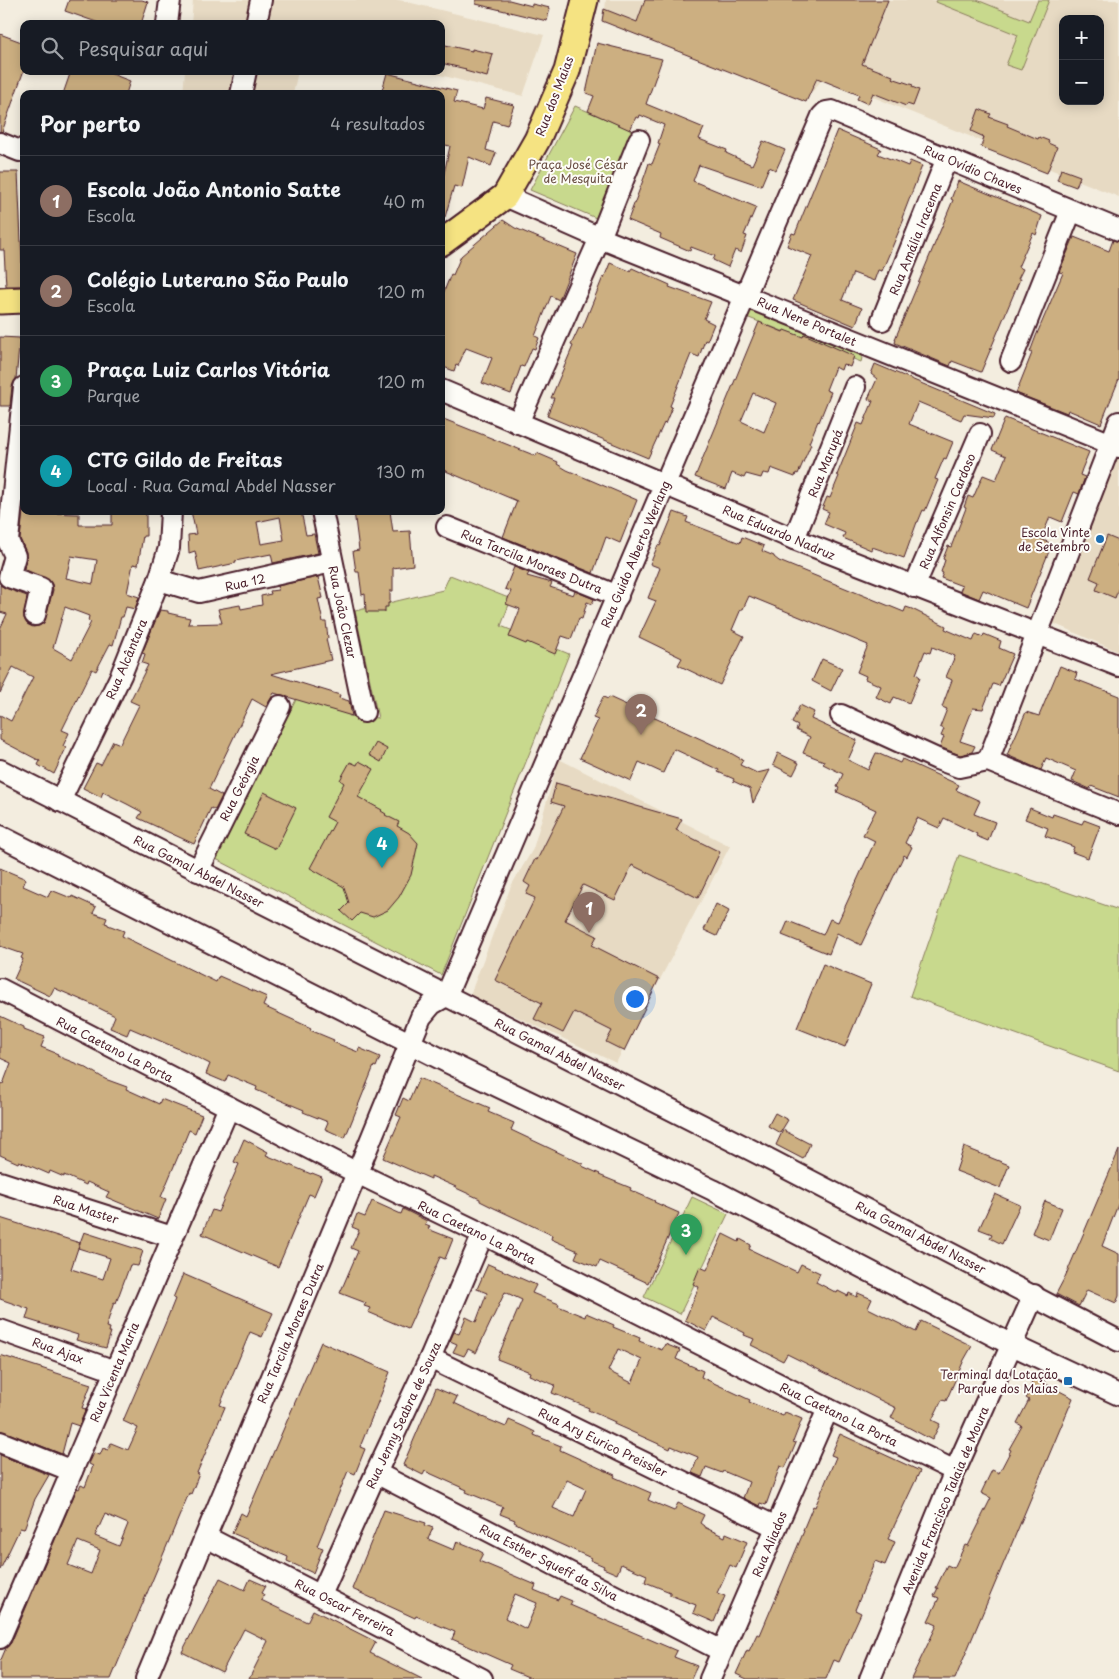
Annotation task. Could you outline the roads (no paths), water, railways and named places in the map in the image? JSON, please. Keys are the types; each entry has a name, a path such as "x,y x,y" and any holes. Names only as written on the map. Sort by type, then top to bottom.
{"main road":[{"name":"Rua dos Maias","path":"445,240 505,196 537,140 567,71 585,0"},
{"path":"0,301 20,300"}],"street":[{"path":"168,20 170,0"},
{"path":"257,20 262,0"},
{"path":"242,90 245,75"},
{"name":"Rua Ovídio Chaves","path":"826,112 832,111 1119,230"},
{"name":"Rua Guido Alberto Werlang","path":"446,996 745,295 822,116 826,112"},
{"path":"518,423 600,238 639,140"},
{"path":"0,144 20,151"},
{"name":"Rua Amália Iracema","path":"882,320 947,158"},
{"name":"Rua Nene Portalet","path":"505,196 600,238 1115,446"},
{"path":"1011,361 1071,211"},
{"name":"Rua Marupá","path":"794,538 855,388"},
{"name":"Rua Eduardo Nadruz","path":"445,392 914,587 1119,666"},
{"path":"20,418 4,540 15,556 9,577 41,588 35,615"},
{"path":"988,761 1036,635 1115,446 1119,422"},
{"name":"Rua Alfonsin Cardoso","path":"914,587 980,434"},
{"name":"Rua Alcântara","path":"60,801 121,675 160,580 169,548 171,515"},
{"name":"Rua João Clezar","path":"323,515 364,712"},
{"name":"Rua Tarcila Moraes Dutra","path":"447,527 618,596"},
{"name":"Rua 12","path":"160,580 198,592 332,562"},
{"name":"Rua Geórgia","path":"198,871 280,706"},
{"path":"841,715 937,759 959,767 988,761 1119,814"},
{"name":"Rua Gamal Abdel Nasser","path":"0,770 757,1152 1034,1295 1117,1334"},
{"path":"0,836 410,1043 713,1190 1012,1345 1119,1395"},
{"name":"Rua Caetano La Porta","path":"0,989 358,1174 483,1234 828,1409 955,1471"},
{"name":"Rua Tarcila Moraes Dutra","path":"152,1677 206,1537 358,1174 410,1043 424,1012 432,1004 446,996"},
{"name":"Rua Vicenta Maria","path":"0,1638 229,1107"},
{"name":"Rua Master","path":"0,1182 172,1237"},
{"name":"Rua Jenny Seabra de Souza","path":"321,1595 430,1358 483,1234"},
{"name":"Avenida Francisco Talaia de Moura","path":"870,1679 955,1471 1034,1295"},
{"name":"Rua Ajax","path":"0,1330 115,1371"},
{"name":"Rua Ary Eurico Preissler","path":"430,1358 776,1526"},
{"name":"Rua Aliados","path":"710,1679 828,1409"},
{"path":"0,1442 72,1471"},
{"name":"Rua Esther Squeff da Silva","path":"376,1473 722,1651"},
{"name":"Rua Oscar Ferreira","path":"206,1537 482,1679"}],"place":[{"name":"Escola Vinte de Setembro","path":"1100,539"},
{"name":"Colégio Luterano São Paulo","path":"641,735"},
{"name":"CTG Gildo de Freitas","path":"382,868"},
{"name":"Escola João Antonio Satte","path":"589,933"},
{"name":"Praça Luiz Carlos Vitória","path":"686,1255"},
{"name":"Terminal da Lotação Parque dos Maias","path":"1068,1381"}],"park label":[{"name":"Praça José César de Mesquita","path":"578,171"}]}
